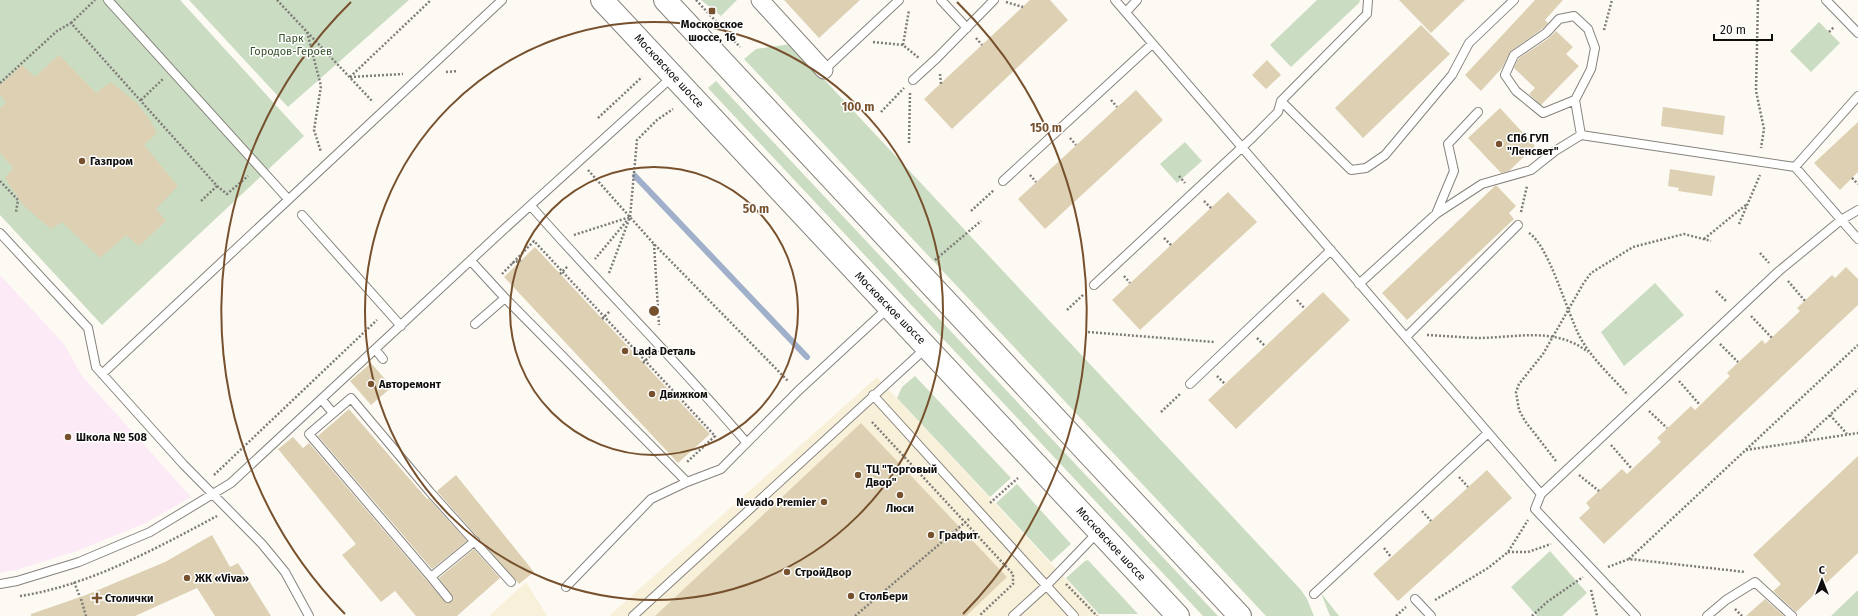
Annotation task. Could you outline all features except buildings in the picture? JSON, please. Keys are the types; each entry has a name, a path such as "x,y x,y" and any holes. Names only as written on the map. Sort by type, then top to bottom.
{"main road":[{"name":"Московское шоссе","path":"602,0 888,308 927,347 1178,616"},
{"path":"665,0 1240,616"}],"street":[{"path":"760,0 824,70"}],"lane":[{"path":"108,0 288,199"},
{"path":"102,374 502,0"},
{"path":"824,70 899,0"},
{"path":"941,0 967,28"},
{"path":"911,81 994,0"},
{"path":"1115,0 1243,147 1359,284 1407,336 1541,494"},
{"path":"1126,12 1137,0"},
{"path":"1094,285 1243,147 1278,112 1281,101 1367,14 1368,0"},
{"path":"1281,101 1351,170 1366,168 1386,155 1452,75 1469,43 1514,0"},
{"path":"1826,0 1858,32"},
{"path":"1575,100 1543,113 1516,91 1505,75 1514,55 1546,33 1559,19 1574,16 1588,29 1594,48 1592,69 1575,100 1581,135"},
{"path":"1003,181 1152,44"},
{"path":"0,584 17,581 79,562 150,532 231,483 322,400 374,349 401,326 673,76"},
{"path":"1795,167 1858,96"},
{"path":"1436,214 1454,171 1448,144 1478,112"},
{"path":"1359,284 1436,214 1482,184 1531,170 1555,151 1581,135 1763,161 1795,167 1858,239"},
{"path":"531,206 560,240 660,346 746,442"},
{"path":"1636,616 1535,510 1541,494 1779,271 1841,220 1858,210"},
{"path":"302,215 401,326"},
{"path":"1407,336 1518,225"},
{"path":"0,233 88,328 96,367 203,483 262,544 285,572 309,616"},
{"path":"1190,384 1331,250"},
{"path":"471,261 505,298 687,482"},
{"path":"475,324 505,298"},
{"path":"566,587 651,499 687,482 721,469 798,391 888,308"},
{"path":"633,616 927,347"},
{"path":"374,349 383,359"},
{"path":"873,395 1074,616"},
{"path":"448,598 309,434 351,398 430,492 511,582"},
{"path":"322,400 333,413"},
{"path":"1314,594 1488,433"},
{"path":"1013,616 1046,586 1099,531"},
{"path":"431,577 475,541"},
{"path":"1707,616 1726,600 1755,582 1792,616"},
{"path":"1415,599 1431,616"}],"path":[{"path":"0,83 57,31 71,23 96,0"},
{"path":"277,0 382,112"},
{"path":"350,78 431,0"},
{"path":"696,0 740,47"},
{"path":"1594,48 1605,27 1612,0"},
{"path":"1739,224 1763,161 1764,129 1756,91 1758,0"},
{"path":"1004,2 1023,7"},
{"path":"903,45 910,7"},
{"path":"71,23 217,186 227,194 246,176 251,176"},
{"path":"307,32 321,86 314,130 326,164"},
{"path":"855,41 903,45 929,65"},
{"path":"141,100 172,71"},
{"path":"598,118 642,78"},
{"path":"881,112 911,81"},
{"path":"910,143 911,81"},
{"path":"604,287 630,217 637,140 656,120 673,109"},
{"path":"580,160 654,244 798,391"},
{"path":"1531,170 1518,225 1533,236 1544,250 1568,309 1590,354"},
{"path":"1852,178 1858,184"},
{"path":"0,181 18,200 16,212"},
{"path":"971,211 1003,181"},
{"path":"200,202 217,186"},
{"path":"1704,239 1748,203"},
{"path":"560,240 630,217"},
{"path":"587,269 630,217"},
{"path":"1599,491 1567,470 1525,421 1516,402 1516,392 1519,384 1543,354 1568,309 1591,273 1633,247 1684,234 1711,241"},
{"path":"492,284 534,241 715,436 676,472"},
{"path":"654,244 660,346"},
{"path":"511,263 521,260"},
{"path":"1779,271 1805,301"},
{"path":"1067,310 1094,285"},
{"path":"1741,306 1772,338"},
{"path":"203,483 215,475 388,310"},
{"path":"1088,332 1233,344"},
{"path":"1407,336 1476,338 1538,334 1579,345 1590,354 1638,403 1667,428"},
{"path":"1710,335 1738,362"},
{"path":"1595,572 1629,559 1858,345"},
{"path":"1670,372 1700,405"},
{"path":"1161,412 1190,384"},
{"path":"1802,441 1858,390"},
{"path":"1830,415 1847,435"},
{"path":"872,422 1013,574 1013,584 979,616"},
{"path":"1746,450 1858,433"},
{"path":"1603,436 1632,469"},
{"path":"995,508 990,502 1018,478"},
{"path":"1423,608 1488,568 1508,552 1535,510"},
{"path":"855,616 960,527"},
{"path":"1508,552 1528,552 1565,540"},
{"path":"1629,559 1747,572 1755,582"},
{"path":"1057,574 1097,616"},
{"path":"1532,616 1547,602 1585,575 1588,578"},
{"path":"74,582 86,616"},
{"path":"1590,585 1597,616"}],"shaded area":[{"name":"Школа № 508","path":"0,275 64,344 82,376 191,497 146,523 77,551 16,570 0,573"},
{"name":"ТЦ \"Торговый Двор\"","path":"877,377 1100,616 609,616"},
{"path":"526,582 547,616 489,616"}],"green space":[{"path":"0,0 180,0 304,136 102,325 0,215"},
{"name":"Парк Городов-Героев","path":"189,0 409,0 288,107"},
{"path":"701,0 737,0 721,16"},
{"path":"1317,0 1360,0 1359,3 1291,67 1270,45"},
{"path":"1819,22 1840,43 1811,72 1790,51"},
{"path":"791,44 1301,590 1307,599 1314,616 1266,616 744,59 756,49"},
{"path":"716,81 1218,616 1203,616 708,88"},
{"path":"1185,142 1202,161 1177,183 1160,164"},
{"path":"1655,283 1684,315 1624,366 1601,332"},
{"path":"915,376 1011,478 990,497 897,398 902,387"},
{"path":"1017,484 1071,544 1051,562 996,503"},
{"path":"1550,551 1587,593 1562,616 1537,616 1511,587"},
{"path":"1088,560 1138,614 1099,614 1066,578"},
{"path":"1858,590 1858,616 1831,616"},
{"path":"1321,593 1339,616 1330,616"}],"waterway":[{"path":"635,176 807,357"}],"place":[{"name":"Московское шоссе, 16","path":"712,11"},
{"name":"СПб ГУП \"Ленсвет\"","path":"1499,144"},
{"name":"Газпром","path":"82,161"},
{"name":"Lada Dеталь","path":"625,351"},
{"name":"Авторемонт","path":"371,384"},
{"name":"Движком","path":"652,394"},
{"name":"Школа № 508","path":"68,437"},
{"name":"ТЦ \"Торговый Двор\"","path":"858,475"},
{"name":"Люси","path":"900,495"},
{"name":"Nevado Premier","path":"824,502"},
{"name":"Графит","path":"931,535"},
{"name":"СтройДвор","path":"787,572"},
{"name":"ЖК «Viva»","path":"187,578"},
{"name":"СтолБери","path":"851,596"},
{"name":"Столички","path":"97,598"}]}
